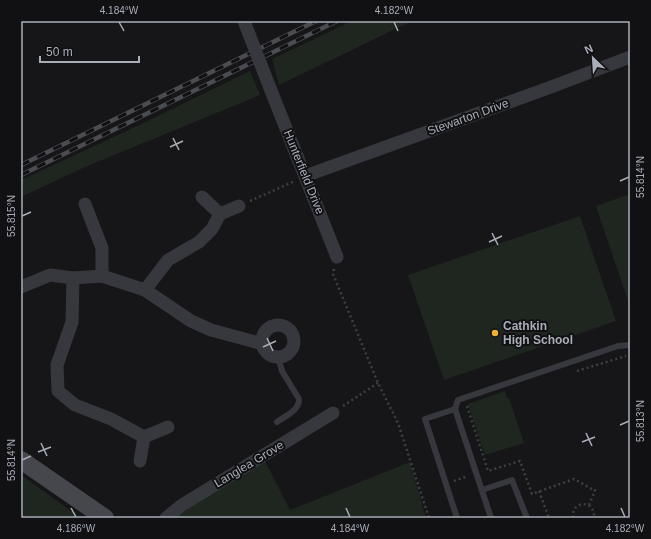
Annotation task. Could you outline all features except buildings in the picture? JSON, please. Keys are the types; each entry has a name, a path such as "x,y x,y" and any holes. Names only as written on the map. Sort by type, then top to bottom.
{"street":[{"name":"Hunterfield Drive","path":"244,21 337,256"},
{"name":"Stewarton Drive","path":"306,176 630,57"},
{"path":"202,197 220,214"},
{"path":"86,204 102,248 102,276"},
{"path":"145,290 168,260 199,242 212,229 220,214 239,206"},
{"path":"21,287 50,275 73,278 102,276 145,290 191,322 211,330 263,344"},
{"path":"73,278 72,322 57,365 58,391 75,405 111,419 144,437"},
{"path":"281,325 287,327 293,334 294,345 290,354 283,357 278,357 274,357 265,351 262,340 266,331 274,326 281,325"},
{"name":"Langlea Grove","path":"166,518 182,505 333,413"},
{"path":"144,437 168,427"},
{"path":"140,461 144,437"},
{"path":"21,460 105,518"}],"lane":[{"path":"491,518 455,409 458,400 618,346 630,345"},
{"path":"277,422 298,408 299,404 298,399 282,371 278,357"},
{"path":"455,409 425,419 457,518"},
{"path":"482,490 512,480 527,518"}],"path":[{"path":"239,206 306,176"},
{"path":"337,256 333,274 378,383 398,423 429,518"},
{"path":"577,371 630,355"},
{"path":"333,413 378,383"},
{"path":"465,402 488,471 520,461 532,494 574,479 596,490 589,505"},
{"path":"446,484 477,473"},
{"path":"539,491 549,518"},
{"path":"573,518 573,511 581,504 589,505 594,510 594,518"}],"shaded area":[{"path":"352,21 412,21 279,85 272,59"},
{"path":"250,71 260,95 85,167 21,197 21,180"},
{"path":"630,194 630,307 596,206"},
{"path":"580,216 616,321 444,380 408,275"},
{"path":"505,391 507,398 509,398 524,443 485,455 468,404"},
{"path":"265,461 290,510 410,462 426,518 174,518 192,505"},
{"path":"21,475 78,516 74,518 21,518"}],"railway":[{"path":"21,165 316,21"},
{"path":"21,175 337,21"}],"place":[{"name":"Cathkin High School","path":"495,333"}]}
